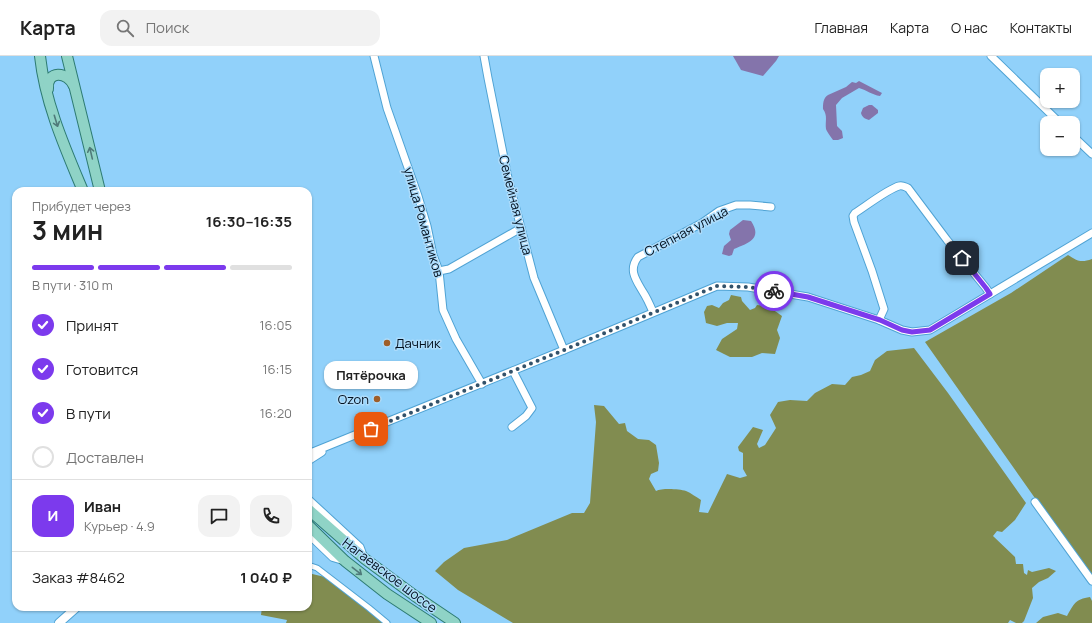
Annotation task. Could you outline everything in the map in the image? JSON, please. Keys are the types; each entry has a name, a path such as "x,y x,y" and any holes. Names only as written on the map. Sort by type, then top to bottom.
{"main road":[{"path":"40,56 48,98 81,187"},
{"path":"67,56 99,187"},
{"path":"48,98 48,81 51,77 56,75 69,78 77,92"},
{"name":"Нагаевское шоссе","path":"312,513 365,559 414,596 455,623"},
{"name":"Нагаевское шоссе","path":"312,529 345,561 387,594 431,623"}],"street":[{"name":"улица Романтиков","path":"374,56 387,108 416,189 427,226 433,255 439,271 443,310 456,339 482,384"},
{"name":"Семейная улица","path":"484,56 508,178 534,278 564,350"},
{"path":"991,56 1053,116"},
{"path":"1080,143 1092,154"},
{"path":"880,320 884,309 853,216 855,212 900,186 908,188 990,294"},
{"name":"Степная улица","path":"653,312 635,278 634,263 638,257 702,223 719,211 736,205 771,207"},
{"path":"439,271 449,269 521,228"},
{"path":"312,453 482,384 717,286 748,287 808,297 880,320 902,330 912,332 930,330 1091,234"},
{"path":"512,427 526,416 532,408 513,371"},
{"path":"312,458 330,446"},
{"path":"1035,502 1092,581"},
{"path":"312,504 360,547 365,559"},
{"path":"312,537 333,557 345,561"},
{"path":"312,566 317,568 387,623"},
{"path":"59,623 72,611"}],"green space":[{"path":"1068,255 1079,261 1092,259 1092,579 925,342 1011,293"},
{"path":"731,295 741,297 742,301 750,310 755,308 757,305 764,306 782,316 777,330 780,338 775,354 762,353 752,357 730,357 716,350 722,339 737,329 738,323 727,323 717,326 706,323 704,312 707,306 712,305 719,308 723,303 729,300"},
{"path":"914,348 948,393 1026,503 1015,520 1002,532 997,531 993,536 1015,557 1016,564 1023,564 1024,573 1027,575 1028,570 1032,572 1049,568 1056,571 1032,588 1033,598 1022,623 1016,623 1010,620 1008,623 513,623 458,590 435,571 444,562 464,548 507,540 572,513 584,513 590,503 596,422 594,405 604,406 619,424 625,423 627,431 638,439 649,440 656,445 659,463 658,471 651,474 649,479 656,491 671,489 686,491 701,500 699,512 708,513 727,474 740,478 747,476 743,469 743,453 739,451 738,447 753,427 763,430 757,444 759,448 765,445 776,428 770,415 778,402 790,400 807,401 815,393 832,384 845,385 852,377 870,371 875,360 887,351"},
{"path":"312,574 325,577 357,597 384,623 286,623 287,620 261,615 262,611 312,611"},
{"path":"1090,597 1092,601 1092,623 1036,623 1043,617 1058,613 1067,616 1071,608 1078,601"}],"shaded area":[{"path":"733,56 779,56 763,76 741,70"},
{"path":"859,81 882,93 880,96 859,88 842,98 836,105 837,126 842,131 843,138 833,140 826,129 826,116 823,109 824,99 826,96 846,87 852,82 856,83"},
{"path":"872,105 878,110 878,113 869,120 864,118 861,113 863,108"},
{"path":"743,220 751,221 754,227 755,236 749,242 734,249 732,255 729,256 722,254 724,246 731,240 729,234 730,230"}],"way so far":[{"path":"371,429 717,286 748,287 774,291"}],"place":[{"name":"Дачник","path":"387,343"},
{"name":"Ozon","path":"377,399"},
{"name":"Пятёрочка","path":"371,429"}],"route":[{"path":"774,291 808,297 880,320 902,330 912,332 930,330 990,294 962,258"}]}
